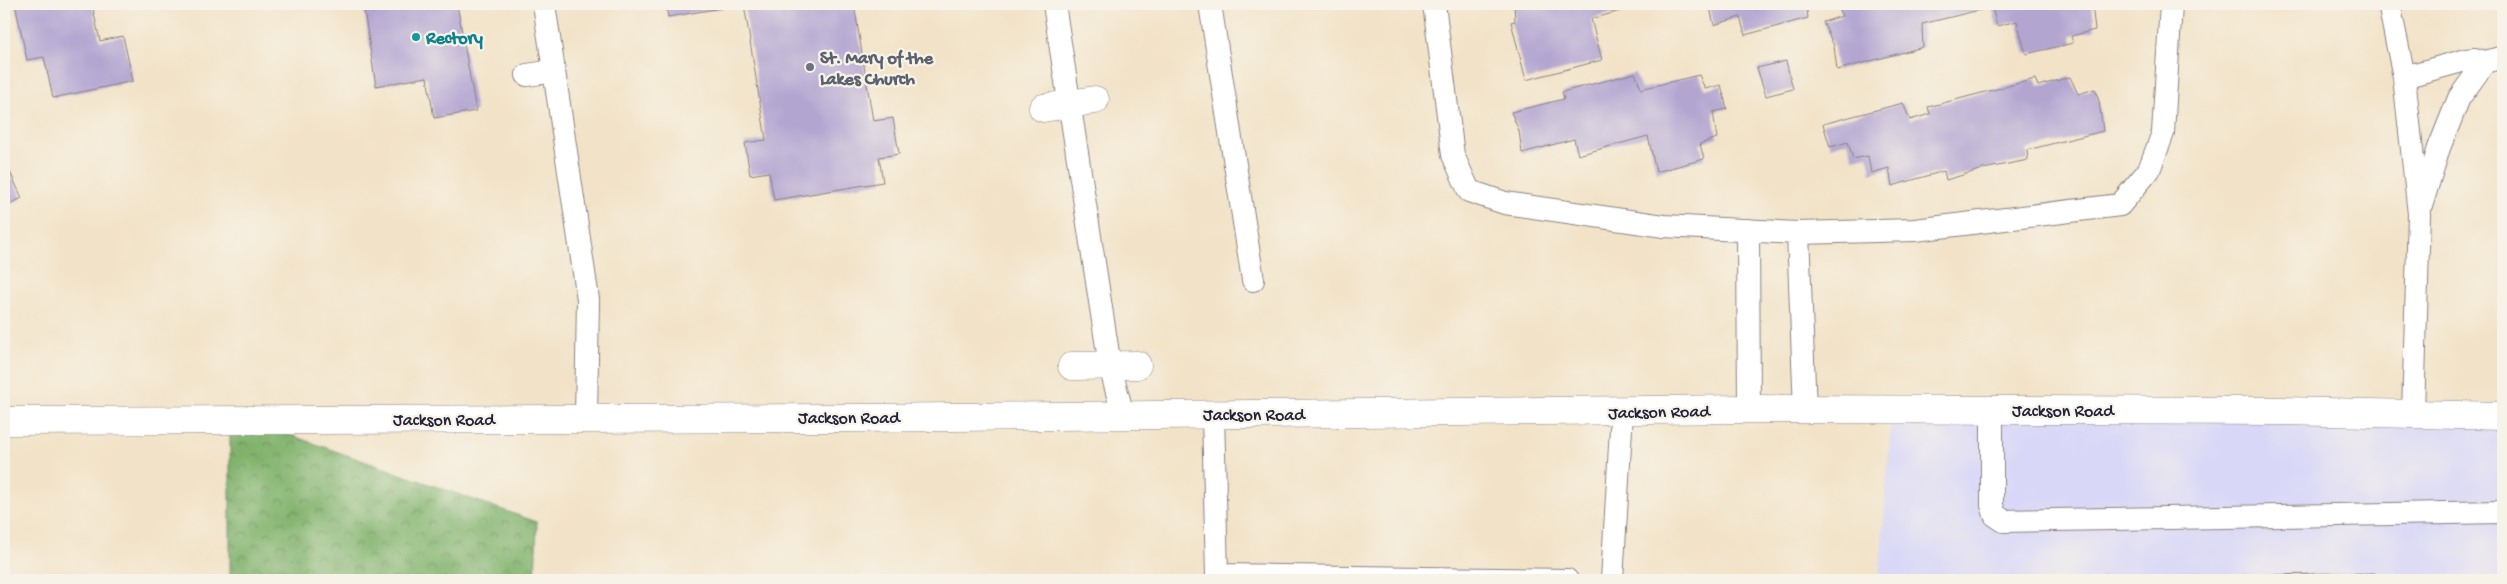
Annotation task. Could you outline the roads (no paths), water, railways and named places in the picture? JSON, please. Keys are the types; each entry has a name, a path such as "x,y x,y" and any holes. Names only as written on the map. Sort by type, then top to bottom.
{"street":[{"path":"1043,108 1082,102"},
{"path":"1072,366 1137,365"},
{"name":"Jackson Road","path":"4,422 1622,412 1749,409 1805,411 2262,410 2503,416"}],"lane":[{"path":"544,4 588,299 586,418"},
{"path":"1054,4 1082,102 1110,366 1123,415"},
{"path":"1210,4 1253,280"},
{"path":"1434,4 1452,155 1469,191 1505,203 1664,226 1798,233 1915,230 2120,205 2149,170 2163,133 2171,4"},
{"path":"2389,4 2404,77 2419,214 2413,414"},
{"path":"2404,77 2466,60 2475,59 2488,64 2459,98 2439,148 2419,214"},
{"path":"527,75 554,71"},
{"path":"1748,230 1749,409"},
{"path":"1798,233 1805,411"},
{"path":"1992,410 1992,506 1995,515 2004,520 2503,512"},
{"path":"1612,580 1622,412"},
{"path":"1213,414 1217,578 1567,580"}],"place":[{"name":"Rectory","path":"416,37"},
{"name":"St. Mary of the Lakes Church","path":"810,67"}]}
